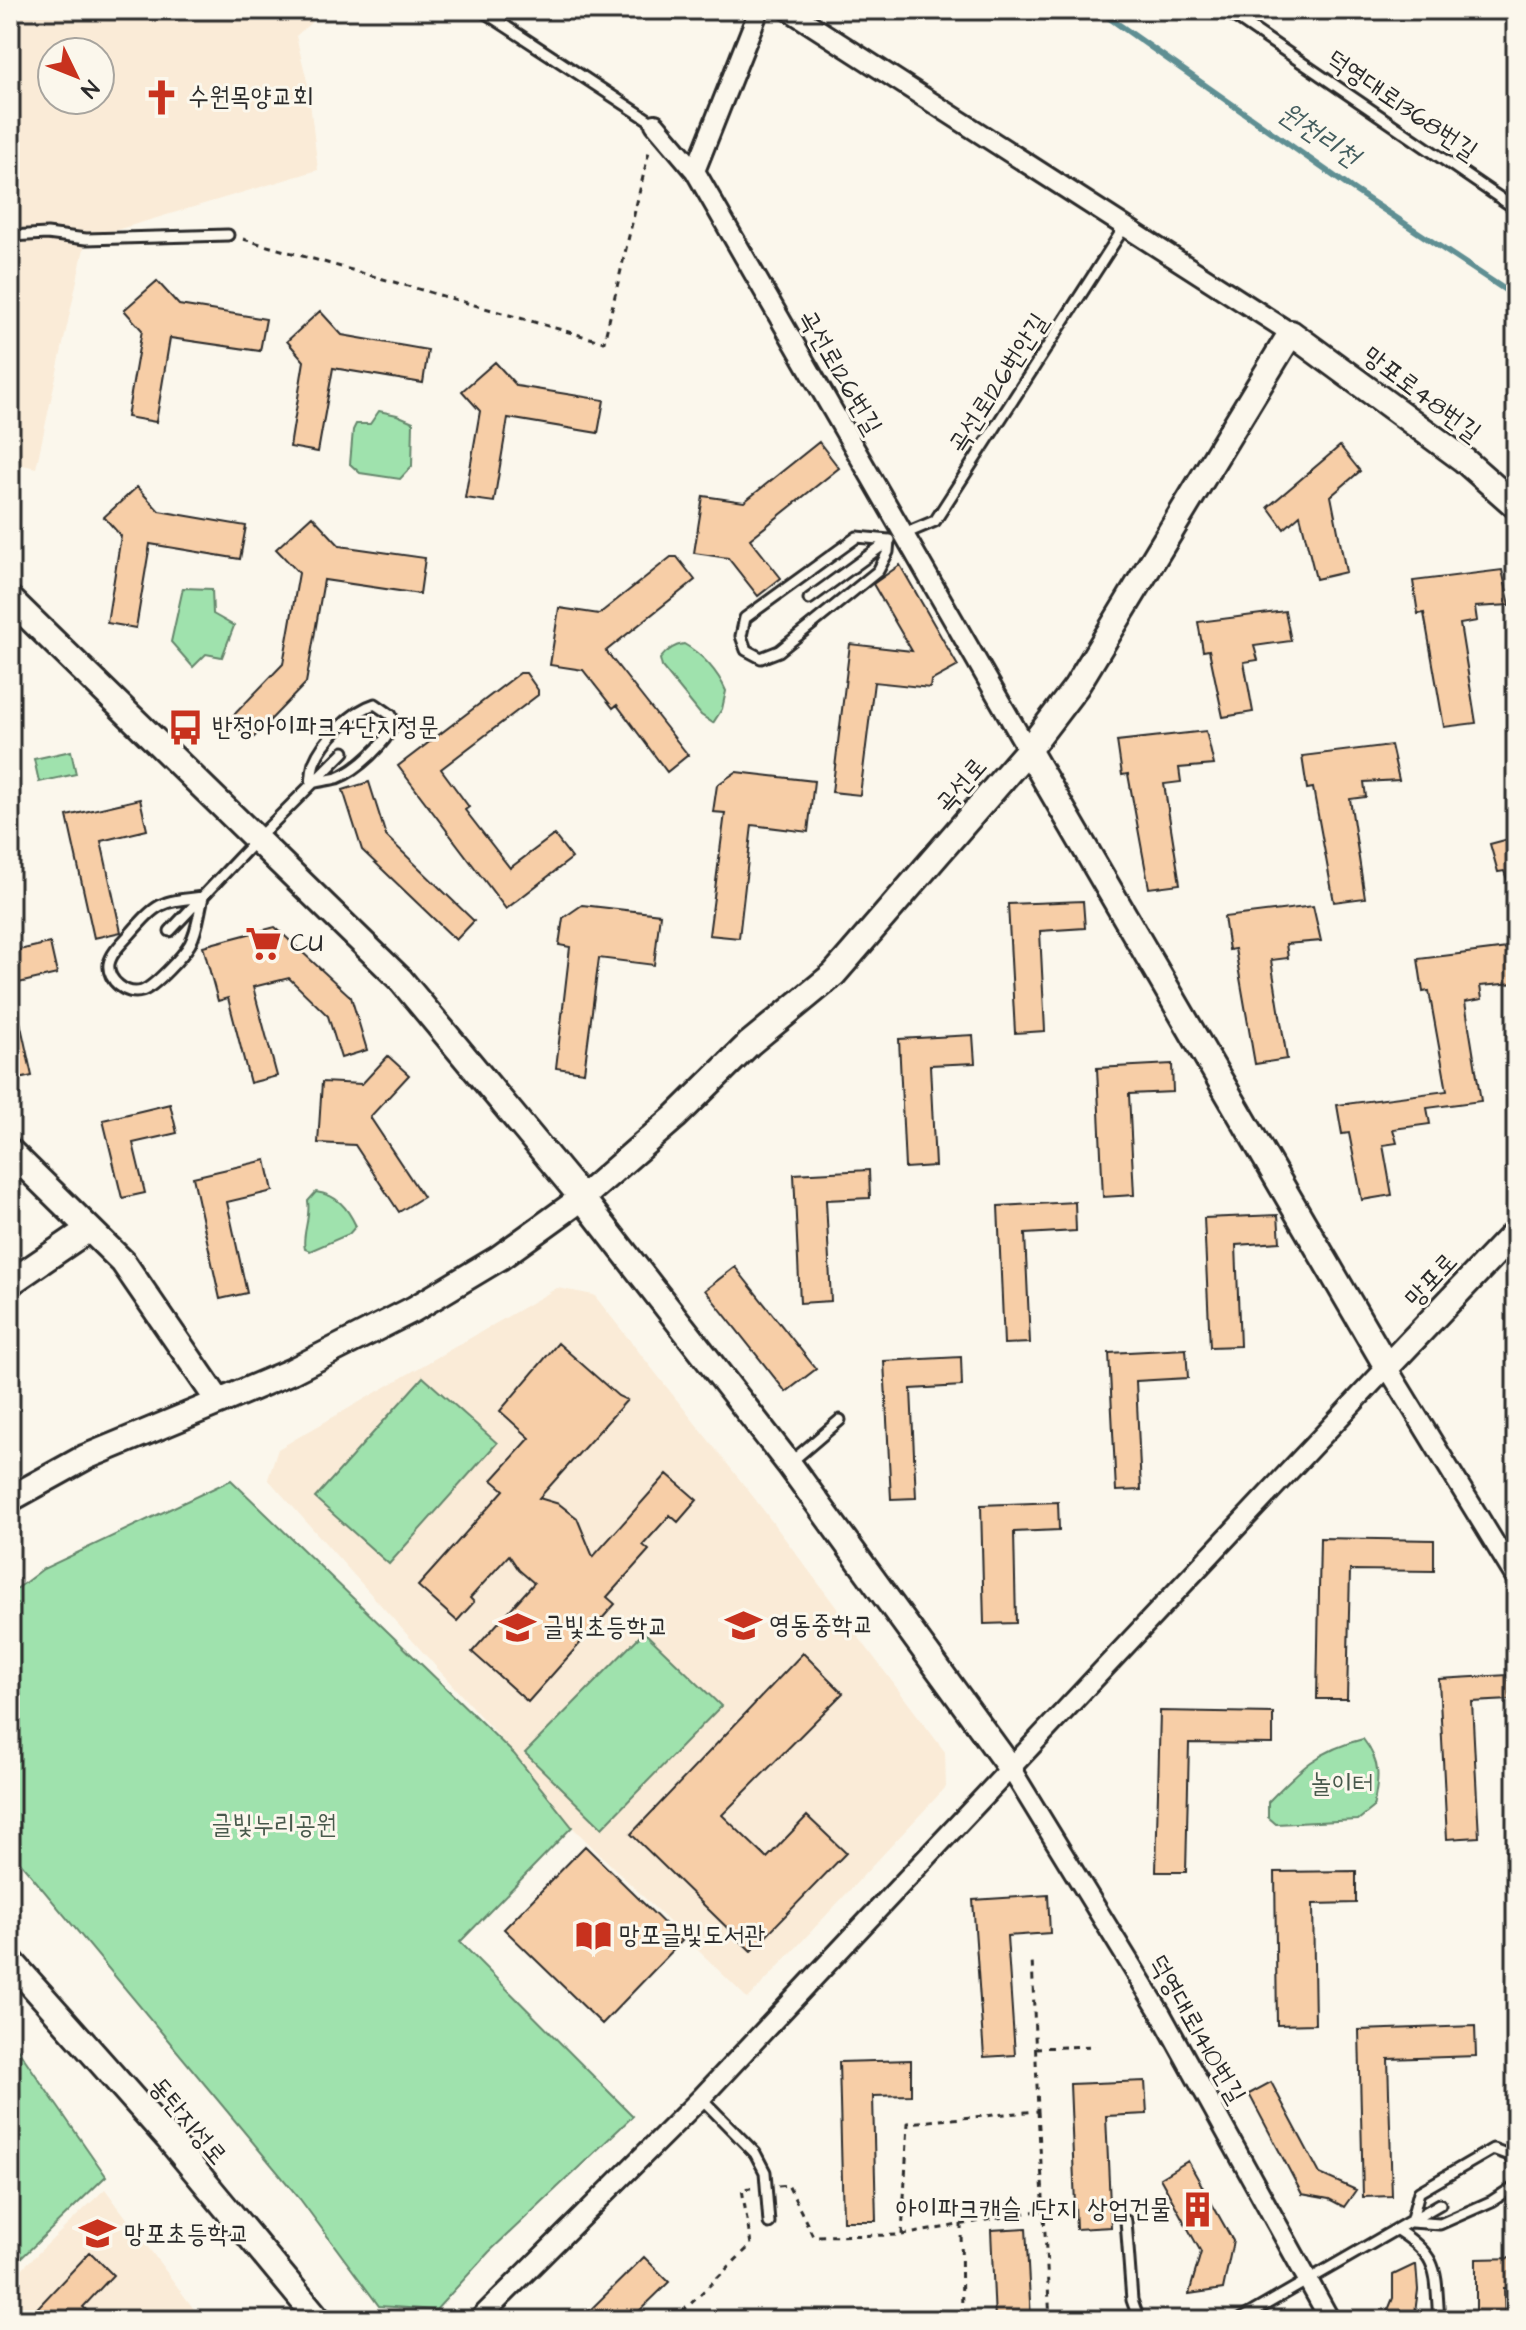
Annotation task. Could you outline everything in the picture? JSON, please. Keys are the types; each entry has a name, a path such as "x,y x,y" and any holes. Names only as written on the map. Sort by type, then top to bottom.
{"street":[{"path":"695,171 759,10"},
{"path":"788,10 1291,333"},
{"name":"곡선로126번길","path":"655,124 695,171 898,535 1028,750"},
{"name":"망포로48번길","path":"1291,333 1464,460 1516,506"},
{"name":"곡선로","path":"10,1499 86,1457 292,1371 414,1309 499,1258 582,1198 675,1117 749,1044 834,974 1028,750 1076,687 1291,333"},
{"path":"10,599 400,979 582,1198 789,1464 1011,1769"},
{"path":"1028,750 1387,1367 1516,1578"},
{"path":"10,1151 123,1262 219,1402"},
{"path":"10,1283 89,1229"},
{"name":"망포로","path":"1387,1367 1516,1231"},
{"path":"478,2320 701,2098 1387,1367"},
{"name":"덕영대로1410번길","path":"1011,1769 1161,2014 1330,2320"},
{"name":"동탄지성로","path":"10,1960 168,2138 312,2316"}],"lane":[{"path":"481,10 655,124"},
{"name":"덕영대로1368번길","path":"1225,10 1516,209"},
{"name":"곡선로126번안길","path":"809,599 898,535 935,521 1125,226"},
{"path":"10,236 47,234 86,239 228,235"},
{"path":"898,535 878,571 779,651 761,658 746,650 741,636 745,618 857,537 898,535"},
{"path":"375,704 391,715 394,724 390,734 362,762 340,777 311,783 314,763 343,723 364,707 375,704"},
{"path":"170,931 344,752"},
{"path":"203,897 189,946 153,985 140,992 131,992 119,986 110,976 109,963 114,952 148,913 164,902 203,897"},
{"path":"789,1464 840,1420"},
{"path":"701,2098 755,2153 765,2172 769,2223"},
{"path":"1411,2222 1419,2192 1470,2160 1493,2149 1509,2155 1516,2168"},
{"path":"1411,2222 1440,2224 1492,2201 1515,2186 1516,2181"},
{"path":"1239,2320 1440,2204"},
{"path":"1126,2221 1132,2300 1139,2320"},
{"path":"1397,2230 1430,2256 1435,2271 1439,2320"}],"path":[{"path":"228,235 604,342 655,124"},
{"path":"1032,1958 1050,2320"},
{"path":"1035,2048 1095,2046"},
{"path":"902,2235 908,2123 1038,2111"},
{"path":"674,2320 751,2245 742,2189 788,2185 813,2236 902,2235 1043,2210"},
{"path":"961,2224 962,2320"}],"shaded area":[{"path":"10,10 325,10 296,36 308,85 318,170 86,239 36,468 10,462"},
{"path":"557,1288 594,1295 755,1499 945,1752 946,1787 748,1999 572,1827 514,1754 268,1479 278,1449"},
{"name":"망포초등학교","path":"105,2189 202,2320 10,2320 10,2280"}],"green space":[{"path":"379,411 413,422 412,466 400,479 360,473 350,464 356,424 370,424"},
{"path":"183,588 212,589 213,614 234,626 222,657 206,654 193,667 171,642"},
{"path":"684,644 709,664 726,691 722,709 713,723 701,715 662,667 662,656"},
{"path":"71,751 76,774 39,782 34,759"},
{"path":"316,1192 340,1203 356,1226 349,1234 310,1251 305,1249 304,1244 308,1201"},
{"path":"423,1377 497,1443 389,1564 315,1498"},
{"name":"글빛누리공원","path":"231,1480 514,1754 572,1827 460,1942 633,2116 489,2252 436,2310 379,2306 300,2199 10,1850 10,1594 43,1569"},
{"path":"644,1632 721,1706 602,1828 525,1753"},
{"name":"놀이터","path":"1363,1739 1376,1764 1377,1789 1373,1808 1358,1820 1276,1824 1268,1817 1268,1802 1300,1771 1321,1755"},
{"path":"10,2038 106,2176 10,2269"}],"building":[{"path":"157,281 179,305 266,319 260,351 170,338 156,422 127,417 142,330 124,310"},
{"path":"320,311 342,335 428,350 423,383 333,368 318,452 290,447 304,361 287,341"},
{"path":"495,362 517,386 604,400 598,433 508,418 494,502 465,498 480,411 462,391"},
{"path":"819,442 839,468 750,539 781,578 758,596 728,558 694,553 703,496 744,502"},
{"path":"1340,446 1360,471 1331,496 1346,572 1316,579 1300,515 1284,529 1268,507"},
{"path":"137,487 159,511 246,526 240,559 150,544 136,628 107,623 121,536 104,517"},
{"path":"312,516 340,546 425,558 420,594 324,580 306,683 251,740 229,720 283,664 299,573 276,549"},
{"path":"671,557 677,557 695,580 606,651 688,755 667,772 617,705 613,708 583,670 550,665 559,608 599,614"},
{"path":"900,565 958,666 931,681 930,688 874,682 860,795 832,792 850,644 912,651 873,584"},
{"path":"1502,570 1510,605 1475,607 1477,621 1460,624 1476,723 1444,727 1424,613 1418,614 1413,581"},
{"path":"1285,611 1291,641 1254,646 1258,660 1244,662 1253,712 1223,717 1209,650 1203,651 1198,622"},
{"path":"520,673 526,673 538,695 441,769 469,807 465,810 510,868 554,835 572,858 506,909 398,766"},
{"path":"1206,731 1214,765 1179,768 1181,782 1164,784 1180,884 1149,888 1128,774 1122,775 1117,741"},
{"path":"1391,745 1399,780 1364,782 1366,797 1350,799 1365,898 1334,902 1313,788 1307,789 1302,756"},
{"path":"736,772 814,781 808,832 752,825 739,938 709,935 725,813 713,812 717,785"},
{"path":"369,782 386,836 474,921 456,940 362,850 343,790"},
{"path":"140,799 147,830 101,841 121,932 94,938 67,816"},
{"path":"1516,837 1514,898 1504,871 1498,872 1490,844"},
{"path":"1083,901 1085,928 1040,931 1045,1031 1015,1033 1008,904"},
{"path":"582,905 660,914 654,965 599,958 584,1072 556,1068 570,947 559,945 563,918"},
{"path":"1313,906 1321,941 1286,944 1288,958 1271,960 1287,1059 1255,1064 1235,949 1229,950 1224,917"},
{"path":"275,927 351,997 367,1050 341,1058 328,1016 289,978 253,987 277,1076 250,1083 228,998 218,1001 203,946"},
{"path":"50,943 57,974 10,985 10,952"},
{"path":"1516,947 1516,963 1510,964 1515,983 1480,986 1482,999 1465,1002 1481,1101 1427,1108 1430,1124 1393,1129 1397,1143 1383,1145 1392,1195 1362,1200 1349,1133 1342,1134 1337,1105 1447,1091 1429,991 1423,992 1418,959"},
{"path":"10,1008 17,1008 32,1076 10,1081"},
{"path":"973,1035 975,1063 930,1065 935,1166 905,1168 899,1039"},
{"path":"388,1056 409,1075 370,1117 423,1197 399,1212 355,1145 318,1143 322,1082 362,1084"},
{"path":"1172,1064 1173,1092 1129,1094 1134,1195 1103,1197 1097,1068"},
{"path":"170,1104 177,1133 133,1143 145,1193 122,1198 103,1120"},
{"path":"266,1160 273,1191 227,1202 247,1293 220,1299 193,1177"},
{"path":"869,1170 870,1198 826,1200 831,1301 800,1303 794,1174"},
{"path":"1075,1202 1076,1231 1025,1234 1030,1343 1004,1344 998,1206"},
{"path":"1278,1215 1280,1242 1236,1245 1240,1346 1210,1347 1204,1218"},
{"path":"735,1267 816,1369 786,1392 705,1290"},
{"path":"558,1343 618,1396 627,1400 539,1498 559,1504 577,1518 593,1557 667,1474 697,1500 678,1522 670,1515 643,1545 649,1550 607,1597 615,1604 528,1702 472,1652 534,1583 519,1570 509,1555 470,1598 474,1602 457,1621 418,1586 504,1490 492,1480 530,1438 500,1411"},
{"path":"1186,1349 1188,1378 1136,1381 1141,1490 1116,1491 1109,1353"},
{"path":"961,1357 962,1386 911,1389 916,1498 891,1499 884,1361"},
{"path":"1058,1502 1059,1530 1014,1532 1016,1623 984,1624 981,1505"},
{"path":"1320,1538 1434,1540 1434,1571 1350,1570 1347,1699 1317,1699"},
{"path":"803,1653 843,1693 722,1815 767,1858 807,1816 846,1853 751,1951 631,1834"},
{"path":"1508,1675 1510,1700 1472,1702 1479,1837 1447,1839 1439,1679"},
{"path":"1160,1711 1273,1713 1273,1744 1189,1743 1186,1872 1156,1872"},
{"name":"망포글빛도서관","path":"585,1846 682,1941 602,2024 504,1929"},
{"path":"1356,1871 1356,1903 1313,1904 1315,2024 1277,2025 1275,1872"},
{"path":"1048,1895 1050,1933 1007,1936 1015,2055 984,2057 973,1900"},
{"path":"1475,2026 1476,2056 1388,2059 1392,2196 1363,2197 1359,2030"},
{"path":"911,2060 911,2095 873,2096 876,2221 843,2221 839,2062"},
{"path":"1145,2081 1147,2114 1106,2116 1111,2227 1076,2229 1070,2084"},
{"path":"1271,2082 1320,2174 1356,2190 1344,2207 1329,2199 1302,2194 1249,2094"},
{"name":"아이파크캐슬 1단지 상업건물","path":"1188,2161 1233,2241 1223,2289 1189,2294 1201,2252 1160,2178"},
{"path":"1026,2228 1031,2320 995,2320 991,2230"},
{"path":"90,2252 113,2275 83,2307 97,2320 26,2320"},
{"path":"644,2257 669,2282 630,2320 580,2320"},
{"path":"1516,2258 1516,2288 1504,2288 1505,2320 1476,2320 1476,2259"},
{"path":"1416,2264 1418,2290 1414,2320 1384,2320 1393,2298 1393,2275"}],"waterway":[{"name":"원천리천","path":"1098,10 1351,188 1516,297"}],"place":[{"name":"수원목양교회","path":"162,97"},
{"name":"반정아이파크4단지정문","path":"186,727"},
{"name":"CU","path":"264,943"},
{"name":"영동중학교","path":"743,1625"},
{"name":"글빛초등학교","path":"517,1627"},
{"name":"망포글빛도서관","path":"593,1935"},
{"name":"아이파크캐슬 1단지 상업건물","path":"1197,2209"},
{"name":"망포초등학교","path":"98,2234"}]}
